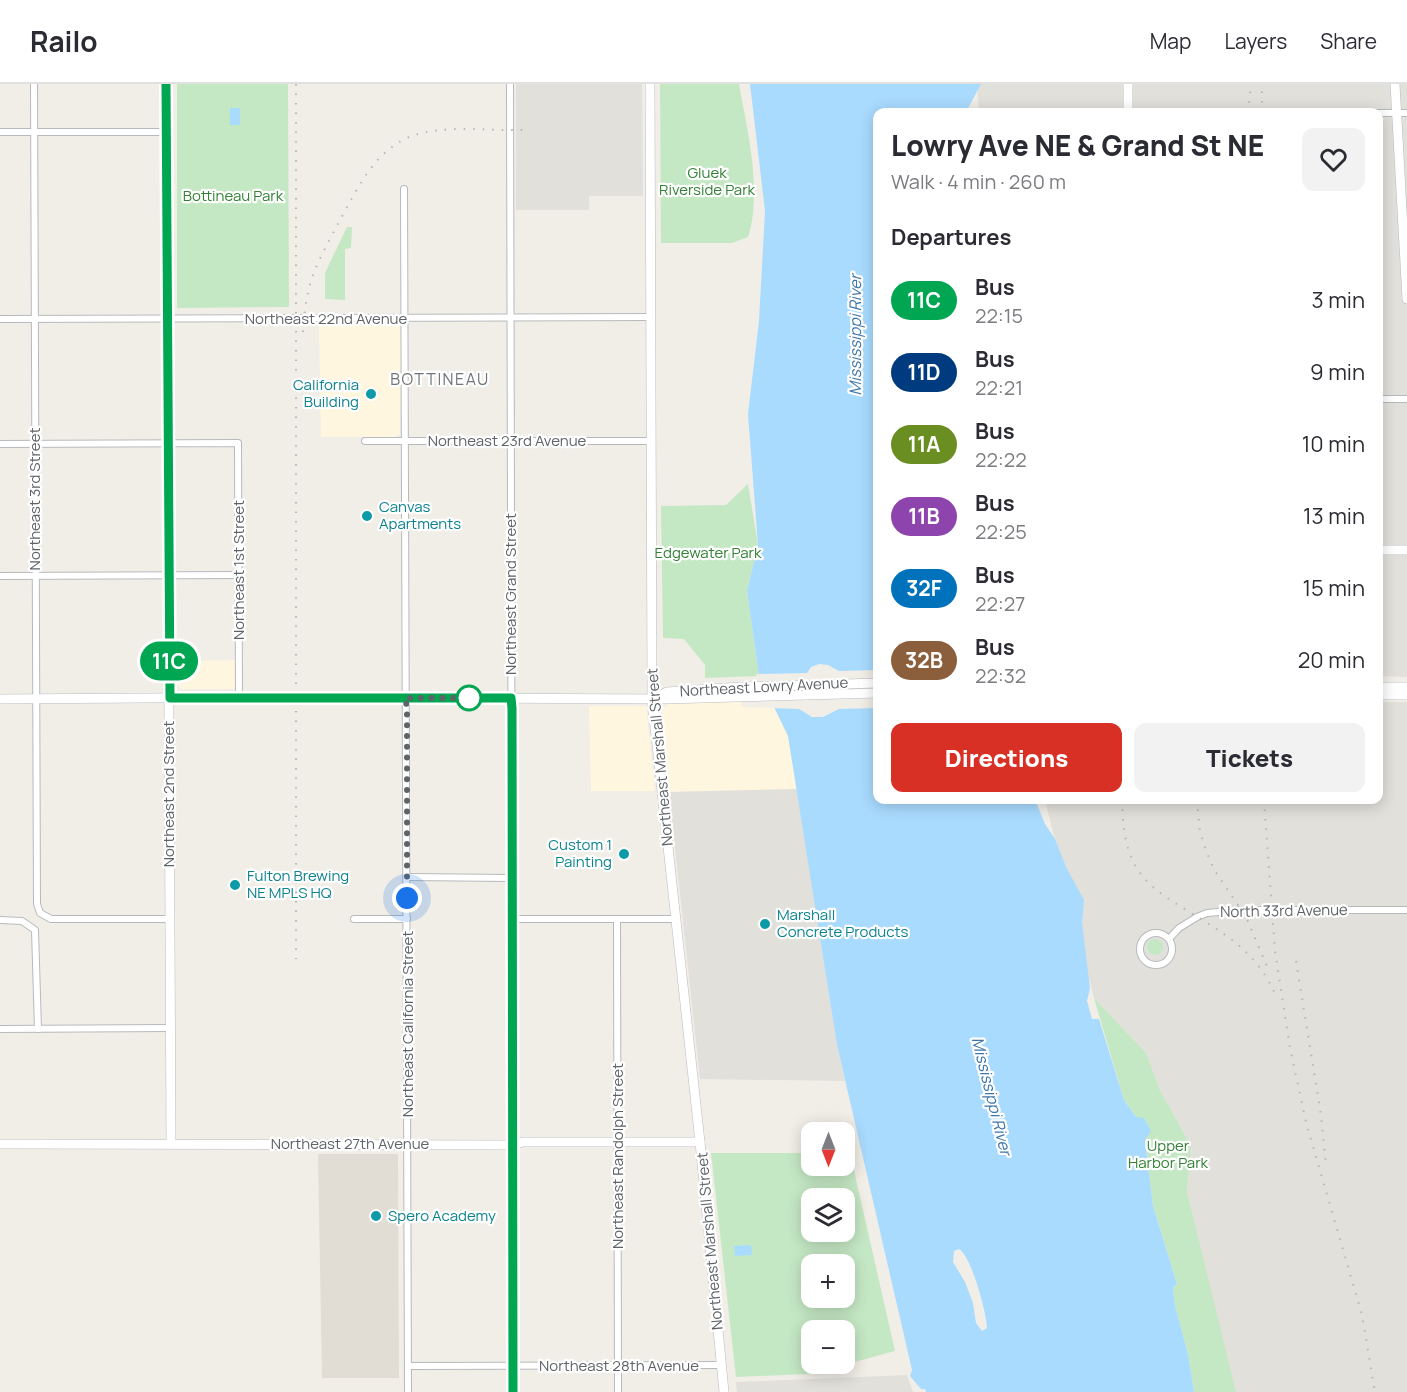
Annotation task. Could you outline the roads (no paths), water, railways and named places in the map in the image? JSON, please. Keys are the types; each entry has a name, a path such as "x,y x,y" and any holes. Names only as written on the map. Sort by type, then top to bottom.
{"street":[{"name":"Northeast 3rd Street","path":"34,84 37,904 40,913 51,919 169,919"},
{"name":"Northeast 2nd Street","path":"166,84 171,1144"},
{"name":"Northeast Grand Street","path":"510,84 513,1392"},
{"name":"Northeast Marshall Street","path":"650,84 652,699 700,1142 724,1392"},
{"path":"1128,84 1128,108"},
{"path":"1395,84 1406,248 1407,299"},
{"path":"1383,113 1407,113"},
{"path":"0,132 166,132"},
{"name":"Northeast California Street","path":"404,189 408,1392"},
{"name":"Northeast 22nd Avenue","path":"0,319 651,317"},
{"path":"1383,399 1407,399"},
{"name":"Northeast 23rd Avenue","path":"365,441 650,441"},
{"path":"0,444 169,443"},
{"name":"Northeast 1st Street","path":"169,443 238,443 240,575 238,698"},
{"path":"1383,550 1407,550"},
{"path":"0,576 240,575"},
{"name":"Northeast Lowry Avenue","path":"652,699 667,692 873,682"},
{"path":"1383,687 1407,687"},
{"name":"Northeast Lowry Avenue","path":"0,699 652,699 873,693"},
{"path":"1383,695 1407,695"},
{"path":"408,877 512,878"},
{"name":"North 33rd Avenue","path":"1168,939 1179,928 1207,913 1242,910 1407,910"},
{"path":"354,919 407,919"},
{"path":"513,919 675,919"},
{"name":"Northeast Randolph Street","path":"618,919 618,1392"},
{"path":"0,920 22,921 31,925 35,930 37,936 38,1029"},
{"path":"1154,933 1160,933 1168,939 1172,948 1165,962 1150,964 1143,957 1140,947 1145,938 1154,933"},
{"path":"0,1029 170,1028"},
{"name":"Northeast 27th Avenue","path":"0,1144 513,1145 523,1142 700,1142"},
{"name":"Northeast 28th Avenue","path":"409,1366 721,1365"}],"water":[{"name":"Mississippi River","path":"750,84 981,84 968,108 873,108 873,804 1037,804 1084,900 1082,922 1090,988 1087,1001 1092,1019 1099,1019 1124,1100 1136,1117 1144,1118 1151,1131 1145,1140 1153,1206 1177,1284 1173,1288 1175,1306 1188,1354 1194,1392 926,1392 910,1376 912,1370 837,1045 788,736 759,676 747,591 758,545 748,414 759,321 765,211","holes":["959,1249 964,1254 978,1285 987,1328 982,1331 976,1323 973,1303 965,1282 953,1262 954,1251"]},
{"path":"230,108 240,108 240,125 230,125"},
{"path":"751,1245 752,1255 735,1256 734,1246"}],"railway":[{"path":"296,84 296,959"},
{"path":"1248,108 1251,84"},
{"path":"1262,84 1262,108"},
{"path":"303,332 308,292 318,263 360,184 386,152 409,137 422,133 450,129 523,130"},
{"path":"1122,804 1127,845 1133,862 1142,876 1165,896 1213,926 1238,945 1260,968 1277,998"},
{"path":"1197,804 1200,833 1209,858 1215,871 1246,917 1269,971"},
{"path":"1264,804 1275,951 1290,1048 1306,1122 1362,1315 1375,1392"},
{"path":"1296,961 1321,1115 1326,1166"}],"place":[{"name":"California Building","path":"371,394"},
{"name":"Canvas Apartments","path":"367,516"},
{"name":"Custom 1 Painting","path":"624,854"},
{"name":"Fulton Brewing NE MPLS HQ","path":"235,885"},
{"name":"Marshall Concrete Products","path":"765,924"},
{"name":"Spero Academy","path":"376,1216"}],"district":[{"name":"BOTTINEAU","path":"440,379"}],"park label":[{"name":"Gluek Riverside Park","path":"707,182"},
{"name":"Bottineau Park","path":"233,196"},
{"name":"Edgewater Park","path":"708,553"},
{"name":"Upper Harbor Park","path":"1168,1154"}]}
